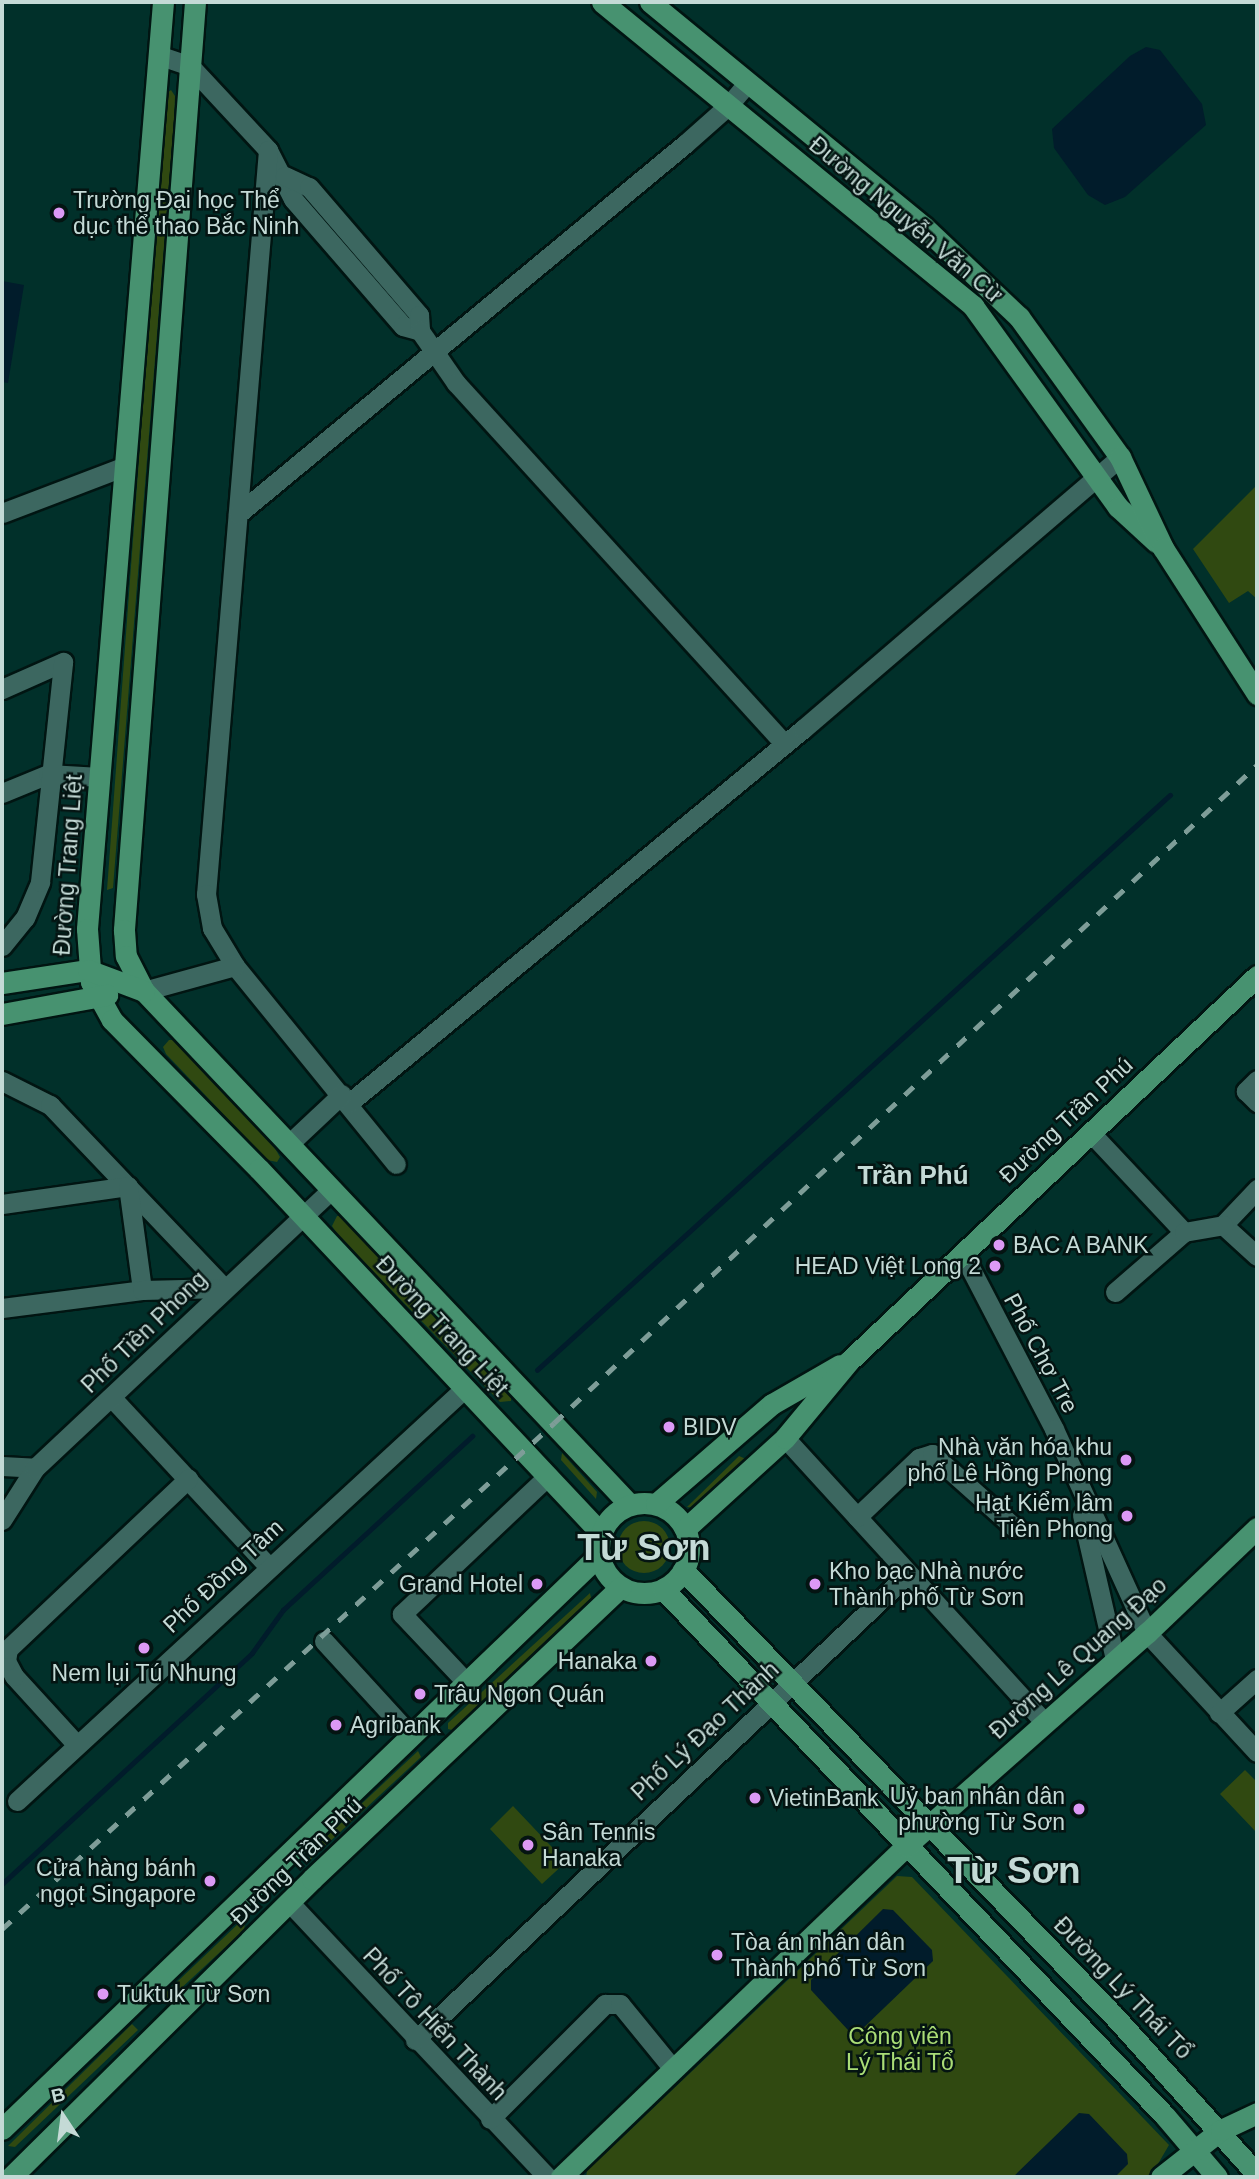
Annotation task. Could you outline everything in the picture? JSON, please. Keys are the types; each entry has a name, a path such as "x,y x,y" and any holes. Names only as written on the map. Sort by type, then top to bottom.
{"main road":[{"name":"Đường Trang Liệt","path":"163,2 87,929 88,970 95,996 112,1020 303,1217 601,1533"},
{"name":"Đường Trang Liệt","path":"195,2 124,930 126,956 144,991 630,1505"},
{"name":"Đường Nguyễn Văn Cừ","path":"650,2 984,280 1019,317 1120,457 1163,548 1257,694"},
{"name":"Đường Nguyễn Văn Cừ","path":"613,5 728,106 973,306 1118,507 1163,548"},
{"path":"2,983 88,970 144,991"},
{"name":"Đường Trần Phú","path":"685,1529 785,1438 849,1361 1256,979"},
{"path":"2,1014 95,996 144,991"},
{"name":"Đường Trần Phú","path":"656,1504 789,1392 849,1361"},
{"path":"789,1392 806,1413"},
{"path":"762,1413 785,1438"},
{"path":"656,1504 674,1514 685,1529 689,1552 683,1570 663,1589 641,1593 621,1587 608,1575 599,1555 601,1533 613,1515 630,1505 656,1504"},
{"name":"Đường Lê Quang Đạo","path":"906,1846 1147,1633 1257,1528"},
{"name":"Đường Trần Phú","path":"2,2129 599,1555"},
{"name":"Đường Lý Thái Tổ","path":"683,1570 931,1824 1221,2130 1257,2174"},
{"name":"Đường Trần Phú","path":"11,2177 289,1902 446,1756 621,1587"},
{"path":"663,1589 1043,1988 1217,2177"},
{"path":"416,1732 446,1756"},
{"path":"561,2177 906,1846"},
{"path":"263,1876 289,1902"},
{"path":"1043,1988 1066,1967"},
{"path":"1161,2177 1221,2130 1257,2113"}],"street":[{"path":"158,55 190,66 268,150 285,176 293,199 402,326 420,331 456,383 785,744"},
{"path":"238,514 728,106 747,83"},
{"path":"268,150 206,894 212,928 235,966 346,1098 396,1164"},
{"path":"290,1143 785,744 1094,476 1120,457"},
{"path":"2,513 125,466"},
{"path":"2,689 62,663 48,774 40,882 24,918 2,946"},
{"path":"2,793 48,774 100,777"},
{"path":"144,991 235,966"},
{"path":"1257,1080 1246,1091 1257,1102"},
{"path":"2,1081 50,1105 224,1288"},
{"path":"1091,1133 1184,1232"},
{"path":"2,1204 128,1186"},
{"path":"128,1186 142,1290"},
{"name":"Phố Tiền Phong","path":"2,1520 35,1468 332,1189"},
{"path":"1115,1292 1184,1232 1223,1225 1257,1189"},
{"path":"1223,1225 1257,1256"},
{"name":"Phố Chợ Tre","path":"963,1254 1054,1429 1073,1476 1147,1633 1257,1752"},
{"path":"2,1308 142,1290 224,1288"},
{"name":"Phố Đồng Tâm","path":"17,1801 465,1388"},
{"path":"112,1398 269,1567"},
{"path":"785,1438 1045,1723"},
{"path":"857,1517 919,1458 932,1454 1015,1528"},
{"path":"2,1466 35,1468"},
{"path":"467,1683 402,1614 548,1476"},
{"name":"Phố Chợ Tre","path":"1073,1476 1115,1659"},
{"path":"77,1745 14,1676 6,1661 8,1649 188,1479"},
{"name":"Phố Lý Đạo Thành","path":"415,2040 908,1574"},
{"path":"324,1641 416,1732"},
{"path":"1219,1713 1257,1679"},
{"name":"Phố Tô Hiến Thành","path":"289,1902 415,2040 547,2177"},
{"path":"490,2119 605,2004 620,2004 673,2069"}],"green space":[{"path":"171,90 175,96 174,120 113,888 107,890 166,94"},
{"path":"1257,485 1257,599 1248,591 1229,603 1193,549"},
{"path":"169,1040 175,1040 273,1145 280,1157 277,1162 267,1160 166,1054 163,1047"},
{"path":"337,1216 346,1216 511,1394 511,1401 500,1402 337,1234 332,1226"},
{"path":"562,1453 597,1492 596,1499 561,1460"},
{"path":"739,1456 746,1459 693,1508 687,1507"},
{"path":"644,1521 654,1523 662,1529 668,1537 668,1557 662,1565 654,1571 644,1573 634,1571 626,1565 620,1557 618,1547 620,1537 626,1529 634,1523"},
{"path":"590,1593 591,1598 452,1730 448,1729 448,1723"},
{"path":"418,1751 421,1757 310,1860 310,1852"},
{"path":"1245,1770 1257,1782 1257,1833 1220,1794"},
{"name":"Sân Tennis Hanaka","path":"513,1806 566,1862 542,1884 490,1829"},
{"name":"Công viên Lý Thái Tổ","path":"897,1876 912,1877 1169,2145 1155,2169 1146,2177 586,2177 587,2171"},
{"path":"238,1924 245,1924 244,1930 164,2004 159,1999"},
{"path":"132,2024 138,2030 15,2147 8,2146"}],"water":[{"path":"1146,47 1160,50 1202,104 1206,125 1125,197 1105,205 1088,195 1054,148 1052,129 1130,56"},
{"path":"2,281 24,285 8,383 2,382"},
{"path":"883,1909 893,1910 932,1950 933,1961 859,2032 848,2030 811,1990 811,1980"},
{"path":"1079,2113 1089,2114 1127,2154 1128,2164 1115,2177 1013,2177"}],"waterway":[{"path":"537,1370 1170,795"},
{"path":"2,1884 252,1653 283,1610 472,1436"}],"railway":[{"path":"2,1929 554,1423 1257,765"}],"place":[{"name":"Trường Đại học Thể dục thể thao Bắc Ninh","path":"59,213"},
{"name":"BAC A BANK","path":"999,1245"},
{"name":"HEAD Việt Long 2","path":"995,1266"},
{"name":"BIDV","path":"669,1427"},
{"name":"Nhà văn hóa khu phố Lê Hồng Phong","path":"1126,1460"},
{"name":"Hạt Kiểm lâm Tiên Phong","path":"1127,1516"},
{"name":"Grand Hotel","path":"537,1584"},
{"name":"Kho bạc Nhà nước Thành phố Từ Sơn","path":"815,1584"},
{"name":"Nem lụi Tú Nhung","path":"144,1648"},
{"name":"Hanaka","path":"651,1661"},
{"name":"Trâu Ngon Quán","path":"420,1694"},
{"name":"Agribank","path":"336,1725"},
{"name":"VietinBank","path":"755,1798"},
{"name":"Uỷ ban nhân dân phường Từ Sơn","path":"1079,1809"},
{"name":"Sân Tennis Hanaka","path":"528,1845"},
{"name":"Cửa hàng bánh ngọt Singapore","path":"210,1881"},
{"name":"Tòa án nhân dân Thành phố Từ Sơn","path":"717,1955"},
{"name":"Tuktuk Từ Sơn","path":"103,1994"}],"district":[{"name":"Trần Phú","path":"913,1176"},
{"name":"Từ Sơn","path":"644,1548"},
{"name":"Từ Sơn","path":"1014,1871"}]}
